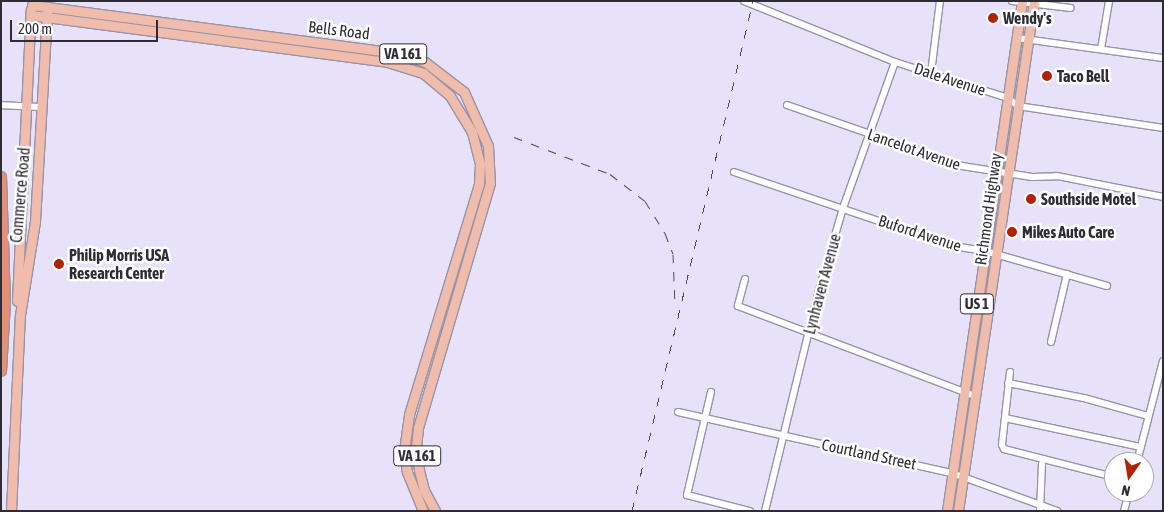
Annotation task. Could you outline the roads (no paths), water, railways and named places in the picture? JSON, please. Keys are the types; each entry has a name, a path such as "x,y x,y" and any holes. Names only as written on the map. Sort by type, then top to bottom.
{"highway":[{"path":"1,177 5,302 1,371"}],"main road":[{"name":"Richmond Highway","path":"947,511 1022,2"},
{"name":"Richmond Highway","path":"958,511 1034,3"},
{"name":"Bells Road","path":"32,7 47,4 192,26 404,54 425,62 464,92 484,132 491,165 490,183 436,365 416,448 424,490 435,511"},
{"name":"Commerce Road","path":"11,511 20,315 35,221 47,4"},
{"name":"Bells Road","path":"32,7 46,16 340,55 411,68 435,81 462,111 472,132 480,164 479,184 409,415 404,449 407,472 423,511"},
{"name":"Commerce Road","path":"6,511 32,7"},
{"path":"191,36 192,26"},
{"path":"340,45 340,55"},
{"path":"466,226 476,229"},
{"path":"426,361 436,365"}],"street":[{"name":"Dale Avenue","path":"744,1 895,62 1008,98 1018,106"},
{"path":"931,73 940,1"},
{"path":"1012,1 1071,8"},
{"path":"1101,49 1109,1"},
{"path":"1017,38 1163,58"},
{"name":"Lynhaven Avenue","path":"765,511 808,333 843,208 895,62"},
{"path":"1,105 41,107"},
{"name":"Lancelot Avenue","path":"787,105 962,166 997,172 1057,176 1163,197"},
{"path":"1018,106 1163,128"},
{"name":"Buford Avenue","path":"734,172 953,246 986,251 996,256 1108,286"},
{"path":"1051,342 1067,274"},
{"path":"745,279 738,306 975,396"},
{"path":"1139,452 1163,362"},
{"path":"1010,372 1002,446 1004,449 1104,474"},
{"path":"1008,383 1084,398 1148,416"},
{"path":"712,392 704,418 687,495 750,511"},
{"name":"Courtland Street","path":"678,412 952,473 1040,507 1057,511"},
{"path":"1005,418 1140,447"},
{"path":"1040,507 1042,464"}],"railway":[{"path":"632,511 753,1"},
{"path":"514,137 610,174 645,201 665,233 673,254 675,306"}],"place":[{"name":"Wendy's","path":"993,18"},
{"name":"Taco Bell","path":"1047,76"},
{"name":"Southside Motel","path":"1031,199"},
{"name":"Mikes Auto Care","path":"1012,232"},
{"name":"Philip Morris USA Research Center","path":"59,264"}]}
